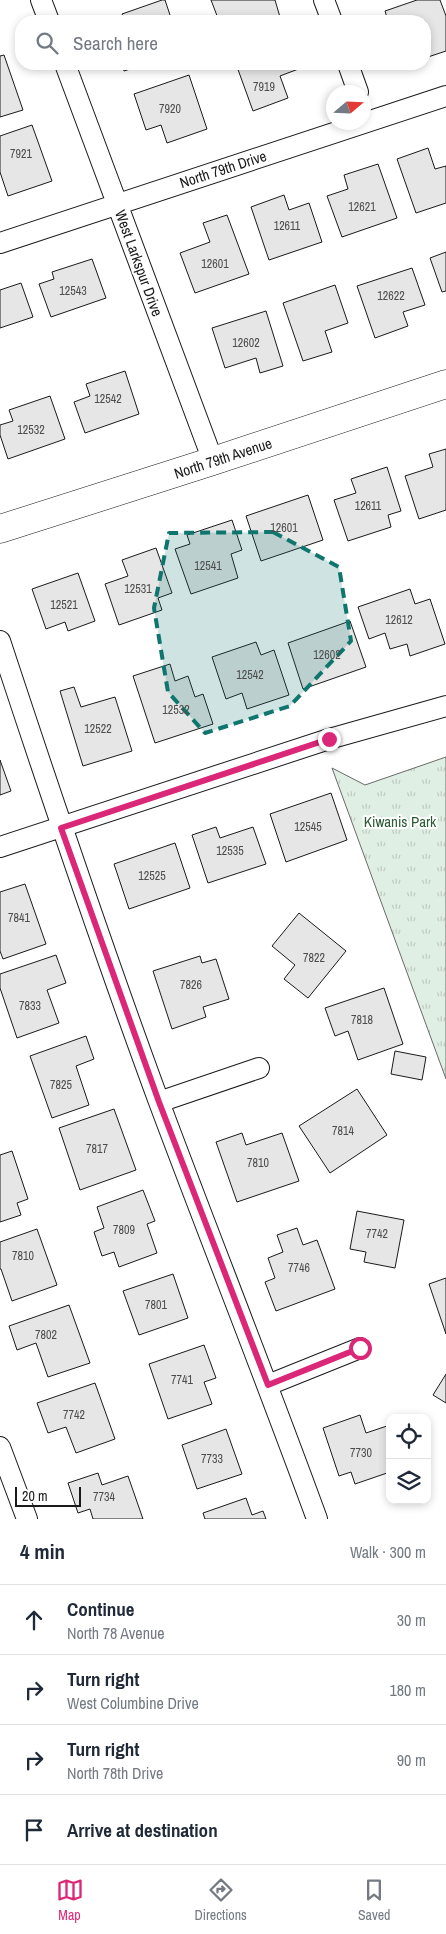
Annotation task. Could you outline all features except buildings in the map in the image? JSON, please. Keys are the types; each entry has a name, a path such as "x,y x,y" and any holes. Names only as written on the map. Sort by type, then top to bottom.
{"street":[{"path":"41,0 47,15"},
{"path":"324,0 330,15"},
{"name":"West Larkspur Drive","path":"66,70 213,461"},
{"path":"350,70 356,85"},
{"name":"North 79th Drive","path":"371,113 446,96"},
{"name":"North 79th Drive","path":"0,243 117,204 326,128"},
{"name":"North 79th Avenue","path":"0,529 446,384"},
{"path":"0,641 61,828 159,1102 268,1385 317,1519"},
{"path":"0,847 329,739 446,706"},
{"path":"159,1102 259,1068"},
{"path":"268,1385 360,1348"},
{"path":"0,1447 27,1519"}],"highlighted area":[{"path":"273,532 339,567 351,641 290,706 205,733 168,692 154,608 169,533"}],"green space":[{"name":"Kiwanis Park","path":"446,757 446,1079 332,768 365,785"}],"route":[{"path":"329,739 61,828 159,1102 268,1385 360,1348"}]}
